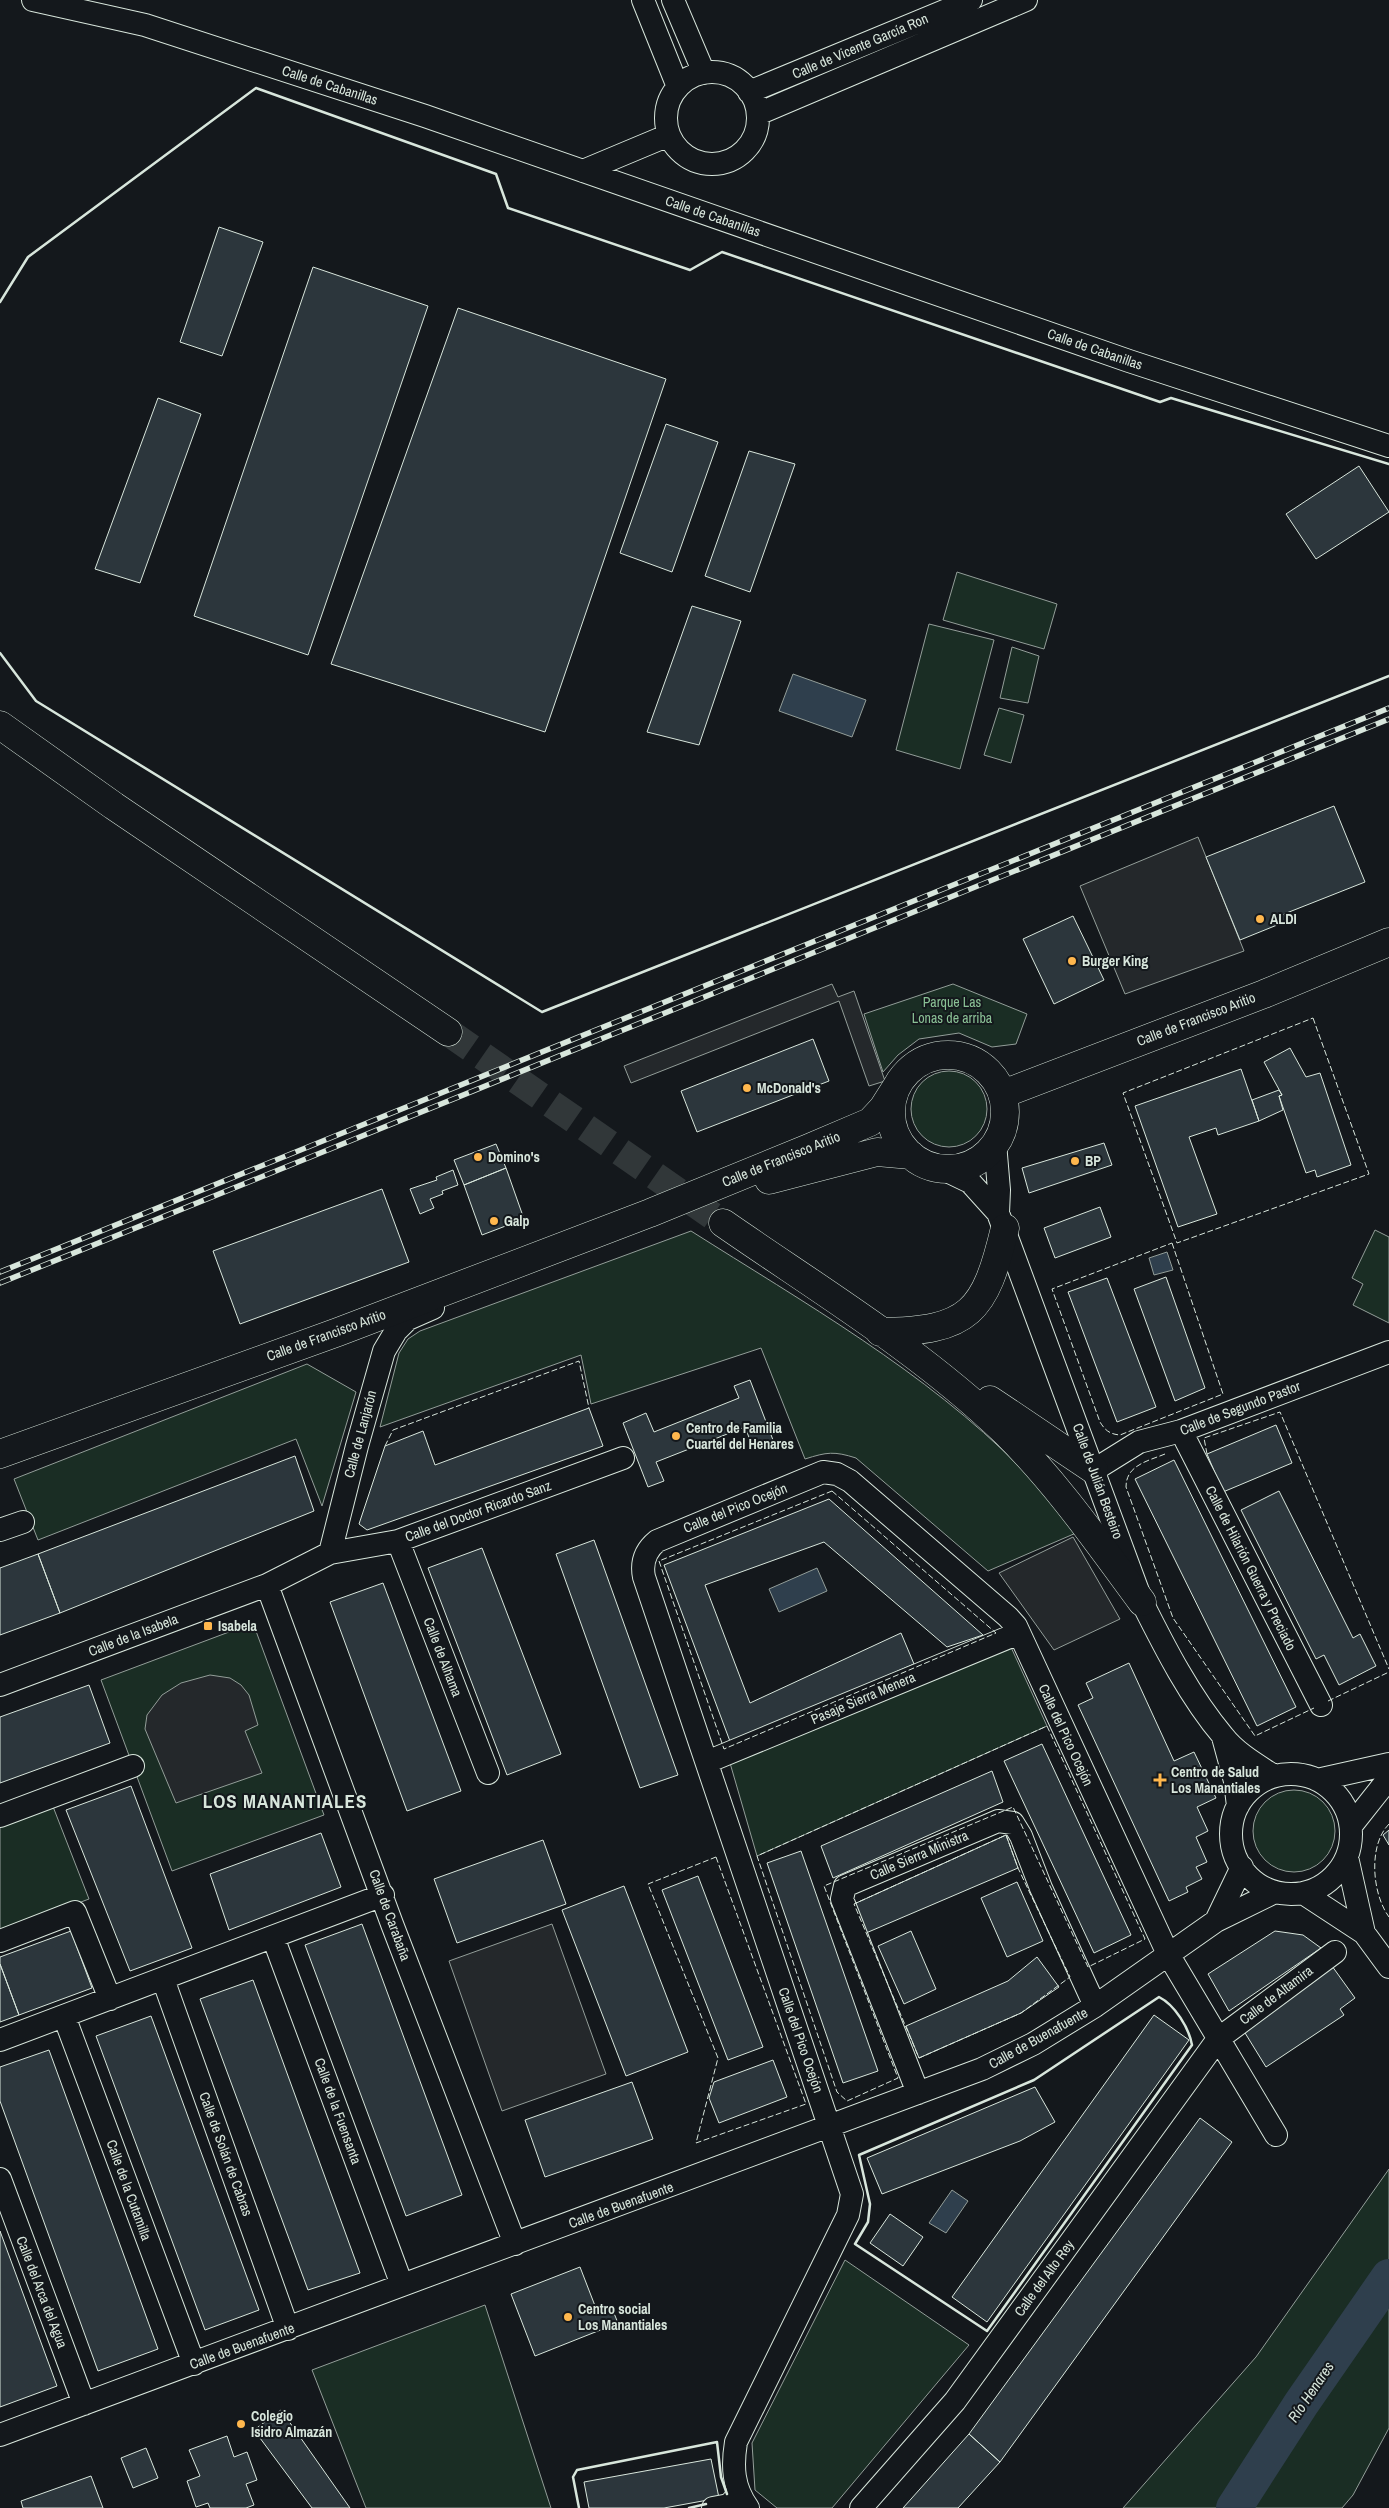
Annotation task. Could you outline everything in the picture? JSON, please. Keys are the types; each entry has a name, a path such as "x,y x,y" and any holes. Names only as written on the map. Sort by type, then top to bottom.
{"main road":[{"path":"0,708 41,746 114,806"},
{"path":"0,726 114,806 448,1032"},
{"path":"0,747 66,786 114,806"},
{"name":"Calle de Francisco Aritio","path":"1003,1094 1264,994 1389,942"},
{"path":"953,1054 974,1060 992,1074 1003,1094 1006,1114 1001,1134 978,1162 961,1168 943,1169 925,1164 911,1155 899,1140 892,1122 892,1104 897,1086 911,1068 930,1057 953,1054"},
{"name":"Calle de Francisco Aritio","path":"0,1454 338,1332 462,1283 650,1213 858,1128 870,1122 883,1108 897,1086"},
{"name":"Calle de Francisco Aritio","path":"650,1213 853,1157 878,1152 911,1155"},
{"path":"880,1332 911,1331 942,1326 970,1310 988,1286 1001,1220"},
{"path":"723,1223 880,1332 966,1398 1015,1443 1067,1501 1142,1602"},
{"path":"880,1332 921,1352 1094,1470"}],"street":[{"name":"Calle de Cabanillas","path":"33,0 145,25 425,116 1129,361 1389,446"},
{"path":"643,0 678,87"},
{"path":"674,0 704,72"},
{"name":"Calle de Vicente García Ron","path":"749,92 971,0"},
{"path":"758,114 1026,0"},
{"path":"704,72 719,72 734,77 749,92 754,100 758,114 757,130 751,144 740,155 727,162 712,165 696,162 683,154 673,143 669,135 666,114 669,100 678,87 690,78 704,72"},
{"path":"583,171 669,135"},
{"name":"Calle de Julián Besteiro","path":"995,1143 1001,1220 1142,1602 1176,1665 1223,1737 1250,1760 1274,1776"},
{"name":"Calle de Julián Besteiro","path":"943,1169 970,1182 1001,1220"},
{"name":"Calle de Lanjarón","path":"330,1553 359,1437 384,1350 396,1330 408,1320 434,1307 462,1283"},
{"name":"Calle de Segundo Pastor","path":"1094,1470 1139,1442 1181,1431 1389,1352"},
{"name":"Calle de Hilarión Guerra y Preciado","path":"1181,1431 1321,1705"},
{"name":"Calle del Doctor Ricardo Sanz","path":"330,1553 398,1541 623,1458"},
{"name":"Calle del Pico Ocejón","path":"830,2127 643,1571 643,1560 651,1546 664,1537 823,1472 837,1474 850,1482 1012,1621 1168,1954"},
{"path":"0,1530 23,1522"},
{"name":"Calle de Alhama","path":"398,1541 488,1773"},
{"path":"267,1585 330,1553"},
{"name":"Calle de la Isabela","path":"0,1685 267,1585"},
{"name":"Calle de Carabaña","path":"267,1585 383,1895 392,1924 515,2244"},
{"name":"Pasaje Sierra Menera","path":"707,1762 1019,1633"},
{"name":"Calle de Julián Besteiro","path":"1223,1737 1235,1781 1238,1806"},
{"path":"1317,1780 1389,1764"},
{"path":"0,1816 133,1766"},
{"path":"1296,1775 1317,1780 1333,1791 1345,1807 1351,1826 1351,1842 1347,1857 1330,1880 1317,1888 1303,1893 1275,1892 1256,1882 1242,1867 1232,1844 1232,1831 1238,1806 1247,1793 1260,1783 1274,1776 1296,1775"},
{"path":"1351,1826 1389,1778"},
{"name":"Calle Sierra Ministra","path":"918,2093 842,1899 845,1886 998,1821 1013,1823 1021,1836 1041,1888 1095,2006"},
{"path":"1347,1857 1364,1933"},
{"name":"Calle de Buenafuente","path":"1216,1920 1242,1867"},
{"name":"Calle de Buenafuente","path":"0,2435 982,2069 1033,2044 1095,2006 1216,1920 1275,1892"},
{"path":"1303,1893 1364,1933 1389,1967"},
{"path":"0,2040 383,1895"},
{"path":"0,1941 75,1912 110,1999"},
{"name":"Calle de la Fuensanta","path":"273,1937 402,2286"},
{"name":"Calle de Altamira","path":"1218,2039 1335,1952"},
{"path":"1168,1954 1276,2135"},
{"name":"Calle de Solán de Cabras","path":"163,1979 288,2329"},
{"name":"Calle de la Cutamilla","path":"64,2016 194,2364"},
{"name":"Calle del Alto Rey","path":"861,2508 955,2401 1218,2039"},
{"path":"713,2508 743,2501 733,2466 736,2442 851,2208 852,2194 830,2127"},
{"name":"Calle del Arca del Agua","path":"0,2179 84,2404"}],"green space":[{"path":"957,572 1057,604 1044,649 943,620"},
{"path":"929,624 994,640 960,769 896,750"},
{"path":"1012,647 1039,656 1028,703 1000,698"},
{"path":"999,708 1024,715 1011,763 984,755"},
{"name":"Parque Las Lonas de arriba","path":"953,984 1027,1014 1016,1044 992,1047 959,1033 919,1039 898,1055 883,1072 864,1014"},
{"path":"949,1071 964,1074 976,1082 984,1094 987,1109 984,1124 976,1136 964,1144 949,1147 934,1144 922,1136 914,1124 911,1109 914,1094 922,1082 934,1074"},
{"path":"1375,1230 1389,1237 1389,1323 1353,1305 1363,1284 1352,1278"},
{"path":"691,1231 820,1312 904,1369 945,1400 1020,1467 1076,1533 988,1571 856,1458 831,1453 805,1459 761,1348 591,1404 581,1355 380,1427 399,1353 408,1339 420,1331"},
{"path":"307,1364 356,1392 322,1506 296,1439 38,1540 14,1479"},
{"path":"253,1623 324,1815 172,1871 101,1680"},
{"path":"1010,1645 1047,1726 757,1856 730,1763"},
{"path":"1294,1790 1310,1793 1323,1802 1332,1815 1335,1831 1332,1847 1323,1860 1310,1869 1294,1872 1278,1869 1265,1860 1256,1847 1253,1831 1256,1815 1265,1802 1278,1793"},
{"path":"52,1804 89,1899 0,1932 0,1824"},
{"path":"1389,2169 1389,2428 1353,2495 1342,2508 1123,2508 1256,2357"},
{"path":"845,2260 969,2345 832,2508 777,2508 755,2490 752,2443"},
{"path":"485,2305 551,2508 366,2508 312,2370"}],"shaded area":[{"path":"1198,837 1244,951 1125,994 1080,886"},
{"path":"832,984 838,997 854,991 885,1081 869,1086 839,1001 631,1083 624,1066"},
{"path":"1073,1537 1120,1619 1054,1650 999,1573"},
{"path":"210,1675 230,1678 241,1685 249,1695 258,1725 245,1731 262,1773 176,1803 145,1729 147,1715 162,1695 181,1683"},
{"path":"552,1924 606,2074 502,2111 449,1961"}],"water":[{"path":"793,674 866,700 852,737 779,711"},
{"path":"1167,1252 1173,1270 1154,1275 1149,1258"},
{"path":"817,1568 827,1591 779,1612 769,1589"},
{"path":"952,2190 968,2201 946,2233 929,2223"}],"building":[{"path":"219,227 263,242 222,356 180,342"},
{"path":"313,267 428,306 308,655 194,616"},
{"path":"458,308 666,379 545,732 331,664"},
{"path":"158,398 201,414 140,583 95,569"},
{"path":"666,424 718,442 672,572 620,553"},
{"path":"749,451 795,464 750,592 705,576"},
{"path":"1359,466 1389,512 1316,559 1286,514"},
{"path":"692,606 741,621 699,745 647,732"},
{"path":"1334,806 1365,882 1284,914 1287,921 1240,940 1206,857"},
{"path":"1073,916 1104,980 1054,1004 1023,939"},
{"path":"813,1039 829,1081 697,1132 681,1091"},
{"path":"1290,1048 1306,1077 1320,1073 1351,1165 1317,1177 1315,1170 1306,1173 1279,1096 1282,1095 1264,1062"},
{"path":"1241,1069 1259,1121 1218,1135 1216,1128 1189,1137 1217,1214 1178,1227 1135,1106"},
{"path":"1279,1090 1282,1095 1279,1096 1283,1110 1259,1121 1252,1100"},
{"path":"1104,1143 1112,1165 1029,1193 1022,1168"},
{"path":"496,1144 506,1168 464,1185 454,1160"},
{"path":"506,1168 524,1219 482,1235 464,1185"},
{"path":"453,1170 458,1185 442,1191 443,1194 430,1199 434,1208 420,1214 410,1189 437,1180 436,1177"},
{"path":"382,1189 409,1262 240,1324 213,1251"},
{"path":"1100,1207 1111,1237 1055,1258 1044,1228"},
{"path":"1166,1277 1205,1388 1175,1401 1134,1289"},
{"path":"1107,1278 1156,1407 1117,1422 1068,1292"},
{"name":"Centro de Familia Cuartel del Henares","path":"750,1380 773,1440 753,1448 745,1427 656,1462 664,1481 648,1487 623,1423 646,1413 654,1432 739,1398 734,1386"},
{"path":"589,1408 603,1446 367,1530 359,1524 385,1446 423,1431 435,1465"},
{"path":"1276,1425 1292,1463 1223,1492 1207,1454"},
{"path":"295,1456 314,1511 60,1613 38,1554"},
{"path":"1174,1460 1296,1707 1257,1726 1135,1479"},
{"path":"1279,1491 1353,1638 1360,1634 1376,1666 1339,1685 1324,1655 1316,1659 1241,1510"},
{"path":"829,1499 983,1635 947,1647 824,1542 705,1585 750,1703 901,1633 914,1664 731,1744 664,1565"},
{"path":"594,1540 678,1775 640,1788 556,1554"},
{"path":"482,1548 561,1754 507,1775 428,1568"},
{"path":"38,1554 60,1613 0,1635 0,1568"},
{"path":"383,1583 461,1791 407,1811 330,1602"},
{"name":"Centro de Salud Los Manantiales","path":"1129,1663 1174,1761 1194,1752 1216,1798 1197,1807 1208,1831 1196,1837 1207,1862 1196,1867 1202,1879 1186,1887 1188,1892 1169,1901 1078,1705 1093,1698 1086,1683"},
{"path":"89,1685 110,1743 0,1783 0,1717"},
{"path":"1042,1744 1131,1935 1094,1953 1004,1761"},
{"path":"992,1771 1003,1802 833,1878 821,1846"},
{"path":"131,1786 192,1948 130,1971 66,1810"},
{"path":"1389,1830 1389,1845 1383,1835"},
{"path":"321,1833 341,1887 229,1930 210,1874"},
{"path":"1006,1835 1018,1868 866,1933 854,1904"},
{"path":"543,1840 566,1904 457,1943 434,1879"},
{"path":"801,1851 878,2071 843,2083 767,1863"},
{"path":"698,1876 763,2047 728,2060 662,1890"},
{"path":"1017,1882 1043,1941 1007,1957 981,1898"},
{"path":"624,1886 688,2052 626,2076 562,1910"},
{"path":"362,1924 462,2195 406,2216 305,1945"},
{"path":"71,1931 92,1988 19,2015 0,1964 0,1957"},
{"path":"911,1931 936,1989 904,2004 878,1946"},
{"path":"1275,1931 1303,1935 1321,1948 1229,2011 1208,1974"},
{"path":"1037,1957 1059,1987 1021,2013 919,2058 906,2026 1008,1981"},
{"path":"0,1964 19,2015 0,2022"},
{"path":"1332,1966 1355,1998 1340,2009 1344,2015 1266,2067 1242,2028"},
{"path":"253,1980 360,2273 308,2290 200,1999"},
{"path":"1154,2015 1189,2040 987,2322 952,2297"},
{"path":"151,2016 259,2310 205,2330 96,2036"},
{"path":"49,2050 158,2349 98,2371 0,2101 0,2067"},
{"path":"773,2060 787,2097 719,2123 709,2098 714,2082"},
{"path":"632,2082 653,2139 545,2177 525,2120"},
{"path":"1035,2087 1055,2122 1020,2141 882,2194 867,2158"},
{"path":"1200,2118 1232,2142 1000,2462 969,2434"},
{"path":"890,2214 923,2237 903,2266 870,2243"},
{"path":"0,2231 57,2386 0,2407"},
{"name":"Centro social Los Manantiales","path":"580,2267 597,2311 611,2306 618,2323 535,2356 511,2294"},
{"path":"281,2410 350,2508 312,2508 254,2430"},
{"path":"969,2434 1000,2462 958,2508 903,2508"},
{"path":"227,2436 234,2457 247,2452 257,2480 246,2484 254,2505 246,2508 210,2508 208,2503 196,2507 187,2481 200,2476 189,2450"},
{"path":"146,2448 158,2478 133,2488 121,2458"},
{"path":"711,2459 719,2498 664,2508 589,2508 584,2482"},
{"path":"91,2476 103,2508 23,2508 21,2501"}],"waterway":[{"name":"Río Henares","path":"1234,2508 1301,2404 1389,2277"}],"tunnel":[{"path":"448,1032 723,1223"}],"railway":[{"path":"0,1272 1389,708"},
{"path":"0,1283 1389,719"}],"fence":[{"path":"1313,1018 1369,1174 1177,1243 1123,1093 1313,1018"},
{"path":"1172,1243 1223,1394 1120,1435 1113,1434 1100,1422 1052,1289 1172,1243"},
{"path":"385,1446 393,1430 579,1361 589,1408"},
{"path":"1207,1454 1204,1438 1280,1412 1389,1669"},
{"path":"1165,1454 1145,1462 1134,1469 1127,1480 1126,1487 1173,1618 1255,1736 1314,1708"},
{"path":"832,1491 996,1633 724,1749 659,1561 832,1491"},
{"path":"1328,1701 1389,1672"},
{"path":"1047,1726 1145,1939 1088,1967 1013,1807 824,1886 898,2078 847,2101 837,2092 757,1856 1047,1726"},
{"path":"1389,1824 1382,1833 1375,1857 1376,1883 1379,1896 1389,1917"},
{"path":"1006,1835 1018,1868 1070,1977 1021,2013 919,2058 854,1904 1006,1835"},
{"path":"716,1857 806,2104 696,2143 718,2058 648,1884 716,1857"}],"wall":[{"path":"0,302 28,257 256,88 496,174 508,208 690,270 722,252 1160,402 1171,398 1389,464"},
{"path":"0,653 36,701 542,1012 1389,676"},
{"path":"1159,1997 1176,2011 1188,2031 1192,2045 987,2331 855,2244 868,2222 870,2204 859,2155 1034,2080 1159,1997"},
{"path":"579,2508 573,2477 577,2470 717,2442 721,2477 727,2494"},
{"path":"689,2508 706,2504"}],"place":[{"name":"ALDI","path":"1260,919"},
{"name":"Burger King","path":"1072,961"},
{"name":"McDonald's","path":"747,1088"},
{"name":"Domino's","path":"478,1157"},
{"name":"BP","path":"1075,1161"},
{"name":"Galp","path":"494,1221"},
{"name":"Centro de Familia Cuartel del Henares","path":"676,1436"},
{"name":"Isabela","path":"208,1626"},
{"name":"Centro de Salud Los Manantiales","path":"1160,1780"},
{"name":"Centro social Los Manantiales","path":"568,2317"},
{"name":"Colegio Isidro Almazán","path":"241,2424"}],"district":[{"name":"LOS MANANTIALES","path":"285,1801"}]}
